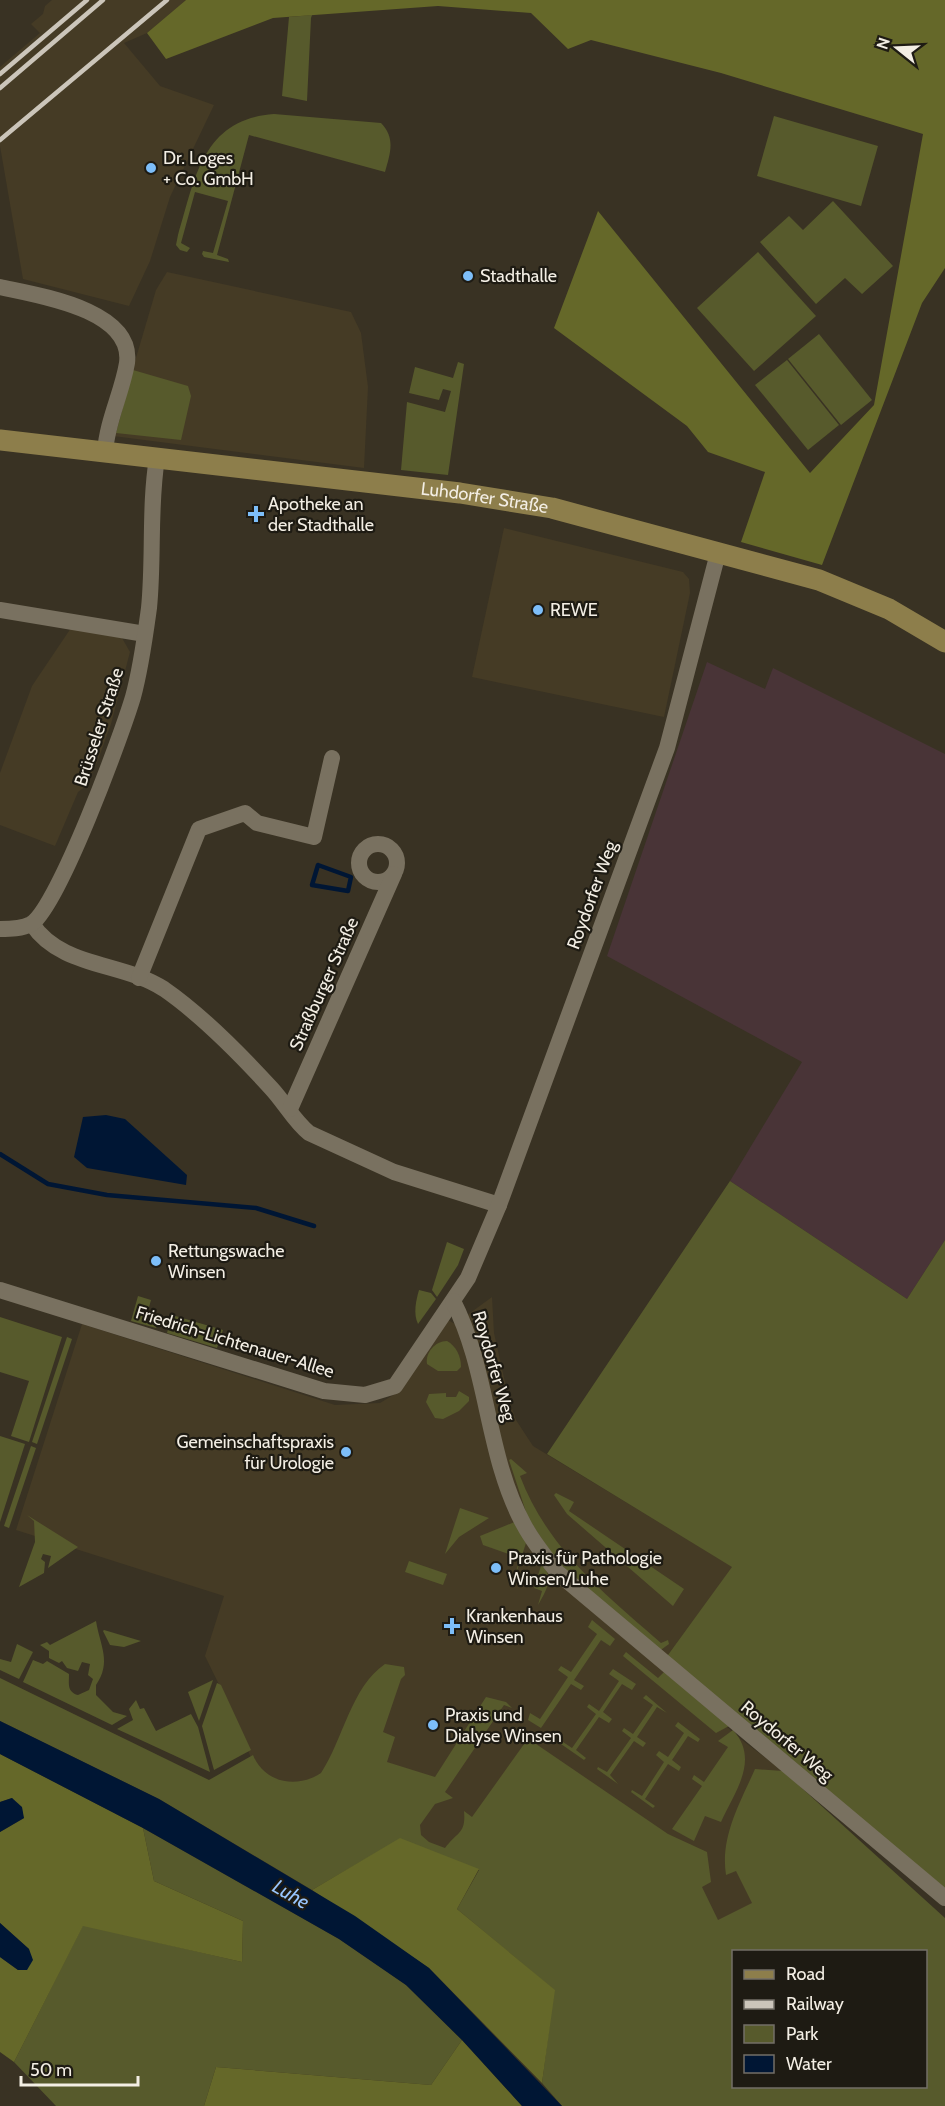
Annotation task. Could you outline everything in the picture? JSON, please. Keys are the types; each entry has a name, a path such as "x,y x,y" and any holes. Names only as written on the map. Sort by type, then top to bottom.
{"main road":[{"name":"Luhdorfer Straße","path":"0,440 507,499 594,519 819,580 860,595 945,642"}],"street":[{"path":"0,287 89,311 116,332 125,347 127,362 106,437 105,452"},
{"name":"Brüsseler Straße","path":"32,924 48,906 100,791 133,697 145,634 157,458"},
{"name":"Roydorfer Weg","path":"718,553 668,748 499,1204 468,1278 453,1301 461,1317 502,1468 520,1517 558,1574 945,1898"},
{"path":"0,610 145,634"},
{"path":"139,978 199,829 244,813 257,823 314,837 332,759"},
{"name":"Straßburger Straße","path":"290,1109 394,874"},
{"path":"0,929 14,929 32,924 41,937 58,949 162,988 208,1027 290,1109 299,1125 309,1133 360,1159 394,1172 499,1204"},
{"name":"Friedrich-Lichtenauer-Allee","path":"0,1290 324,1391 353,1395 375,1394 395,1386 453,1301"}],"shaded area":[{"path":"52,0 186,0 147,33 124,43 160,86 214,105 170,197 150,261 129,306 23,279 0,146 0,67 40,33 31,24 43,14 45,6"},
{"path":"167,272 351,312 361,333 368,387 364,468 113,436 156,290"},
{"path":"504,528 683,572 689,579 690,593 664,717 472,677"},
{"path":"71,628 122,638 130,652 111,724 98,760 86,786 78,792 55,846 0,825 0,773 32,686"},
{"path":"707,662 765,689 773,668 945,754 945,1240 907,1299 730,1181 802,1062 607,956"},
{"name":"Krankenhaus Winsen","path":"492,1297 494,1333 509,1400 516,1420 533,1446 733,1567 659,1667 742,1740 783,1771 879,1861 690,1972 479,1869 261,1783 234,1715 205,1656 224,1596 16,1530 82,1324 335,1405 380,1403 400,1391 448,1320 455,1324"}],"green space":[{"path":"186,0 945,0 945,268 922,303 822,565 741,542 765,472 708,452 687,426 554,328 598,211 810,473 874,405 923,134 721,73 591,40 568,49 531,13 438,6 273,18 166,59 147,33"},
{"path":"312,15 307,101 282,96 289,17"},
{"path":"274,114 381,123 389,134 390,140 390,153 385,172 249,135 217,255 228,259 229,262 204,257 202,254 203,251 213,253 228,201 195,192 181,243 190,248 187,252 180,250 176,245 178,235 190,193 205,155 216,140 231,127 250,118"},
{"path":"774,116 878,146 861,206 757,176"},
{"path":"833,201 893,266 862,294 845,278 816,304 760,242 789,216 803,230"},
{"path":"758,252 816,316 754,371 697,308"},
{"path":"819,334 872,400 841,425 788,359"},
{"path":"787,360 839,425 808,450 755,385"},
{"path":"458,362 464,364 448,475 401,470 407,402 445,412 451,391 443,389 439,400 409,393 415,367 453,378"},
{"path":"133,370 188,386 191,396 181,440 116,433"},
{"path":"730,1181 907,1299 945,1240 945,1888 665,1659 732,1567 547,1454"},
{"path":"447,1242 464,1249 458,1265 437,1297 432,1290"},
{"path":"419,1290 431,1293 436,1299 418,1324 415,1311"},
{"path":"138,1296 151,1300 145,1322 157,1326 156,1328 131,1321"},
{"path":"172,1315 223,1330 217,1348 167,1333"},
{"path":"0,1317 62,1337 29,1442 11,1436 29,1381 0,1372"},
{"path":"67,1337 72,1339 37,1444 32,1442"},
{"path":"447,1341 459,1355 461,1367 457,1371 438,1371 427,1364 432,1348"},
{"path":"459,1391 469,1397 469,1401 459,1411 443,1419 435,1418 426,1402 429,1394 446,1393 446,1397 456,1397"},
{"path":"0,1436 25,1444 0,1522"},
{"path":"31,1446 36,1448 9,1528 4,1526"},
{"path":"511,1459 527,1473 520,1476 532,1502 562,1548 619,1606 661,1643 668,1640 669,1644 658,1652 558,1563 528,1518 509,1460"},
{"path":"556,1493 574,1502 569,1511 684,1589 673,1606 567,1514 554,1495"},
{"path":"460,1508 489,1518 459,1537 445,1554"},
{"path":"27,1515 78,1547 48,1568 51,1556 43,1554 41,1559 45,1562 44,1573 19,1587 35,1542 34,1521"},
{"path":"517,1521 526,1543 510,1592 520,1558 483,1545 480,1536"},
{"path":"532,1552 544,1566 548,1577 547,1589 538,1605 542,1591 534,1588 541,1566 538,1560 531,1558"},
{"path":"409,1561 447,1574 443,1585 405,1572"},
{"path":"592,1620 615,1639 610,1646 601,1640 574,1680 584,1686 581,1690 571,1684 541,1728 528,1720 530,1713 540,1719 568,1677 558,1670 561,1666 571,1672 597,1634 588,1627"},
{"path":"96,1621 104,1661 101,1677 96,1685 96,1695 113,1712 127,1716 112,1725 23,1682 33,1660 43,1664 47,1661 69,1674 69,1687 74,1694 78,1695 89,1690 93,1679 88,1675 90,1664 82,1662 78,1671 67,1668 62,1661 59,1663 49,1658 49,1651 40,1645 47,1642 50,1645"},
{"path":"103,1631 141,1641 124,1647 110,1645"},
{"path":"17,1644 33,1652 19,1679 0,1670 0,1659 11,1662"},
{"path":"626,1652 658,1678 664,1672 729,1726 716,1733 623,1656"},
{"path":"385,1664 404,1667 405,1675 401,1679 383,1732 395,1737 387,1762 435,1777 486,1697 506,1702 512,1708 504,1705 445,1792 453,1798 435,1804 420,1825 421,1835 429,1842 445,1848 460,1832 464,1824 464,1811 472,1817 527,1740 517,1731 668,1834 707,1852 711,1882 702,1887 718,1920 752,1903 736,1871 726,1875 726,1847 738,1807 755,1769 783,1771 945,1918 945,2106 562,2106 542,2083 554,1990 457,1909 479,1870 400,1839 312,1890 159,1799 0,1721 0,1678 209,1780 253,1755 265,1772 273,1777 292,1782 312,1778 321,1773 364,1686"},
{"path":"613,1669 636,1684 632,1690 622,1684 603,1712 612,1719 609,1723 599,1717 576,1750 586,1758 584,1760 561,1744 563,1742 572,1748 596,1714 587,1707 589,1704 599,1711 619,1681 609,1674"},
{"path":"213,1680 199,1721 188,1692"},
{"path":"217,1683 221,1685 251,1750 214,1770 202,1726"},
{"path":"646,1695 667,1713 657,1707 637,1737 646,1743 643,1747 634,1741 610,1775 618,1784 597,1769 598,1767 607,1772 631,1738 622,1731 624,1728 633,1734 653,1705 643,1698"},
{"path":"136,1700 140,1709 144,1708 156,1731 191,1714 198,1727 210,1772 117,1729 133,1720 129,1709"},
{"path":"678,1722 700,1739 698,1742 688,1736 672,1760 681,1767 679,1771 668,1764 645,1799 655,1806 653,1808 631,1792 632,1790 642,1796 664,1762 656,1755 659,1751 668,1757 684,1733 675,1726"},
{"path":"733,1730 741,1741 744,1753 745,1764 742,1776 721,1822 705,1816 694,1841 672,1829 702,1786 692,1779 694,1775 704,1782 728,1747 718,1741"},
{"path":"0,1754 143,1828 154,1881 243,1921 242,1962 83,1926 14,2062 0,2052 0,1957 18,1970 29,1949 0,1923 0,1832 24,1818 12,1798 0,1802"},
{"path":"143,1828 339,1939 406,1985 462,2040 431,2085 216,2067 204,2106 56,2106 14,2062 83,1925 242,1962 243,1921 154,1881"},
{"path":"400,1838 479,1869 457,1909 555,1990 542,2083 429,1968 312,1890"},
{"path":"462,2040 522,2106 204,2106 216,2067 431,2085"}],"water":[{"path":"106,1115 125,1119 187,1175 186,1185 87,1168 74,1157 83,1117"},
{"name":"Luhe","path":"0,1721 159,1799 355,1916 429,1968 562,2106 522,2106 462,2040 406,1985 339,1939 143,1828 0,1754"},
{"path":"12,1798 22,1807 24,1818 0,1832 0,1802"},
{"path":"0,1923 29,1949 33,1960 27,1970 18,1970 0,1957"}],"waterway":[{"path":"318,865 351,877 348,891 312,885 318,865"},
{"path":"0,1154 48,1184 107,1195 256,1208 314,1226"}],"railway":[{"path":"0,74 87,0"},
{"path":"0,88 103,0"},
{"path":"0,140 167,0"}],"place":[{"name":"Dr. Loges + Co. GmbH","path":"151,168"},
{"name":"Stadthalle","path":"468,276"},
{"name":"Apotheke an der Stadthalle","path":"256,514"},
{"name":"REWE","path":"538,610"},
{"name":"Rettungswache Winsen","path":"156,1261"},
{"name":"Gemeinschaftspraxis für Urologie","path":"346,1452"},
{"name":"Praxis für Pathologie Winsen/Luhe","path":"496,1568"},
{"name":"Krankenhaus Winsen","path":"452,1626"},
{"name":"Praxis und Dialyse Winsen","path":"433,1725"}]}
